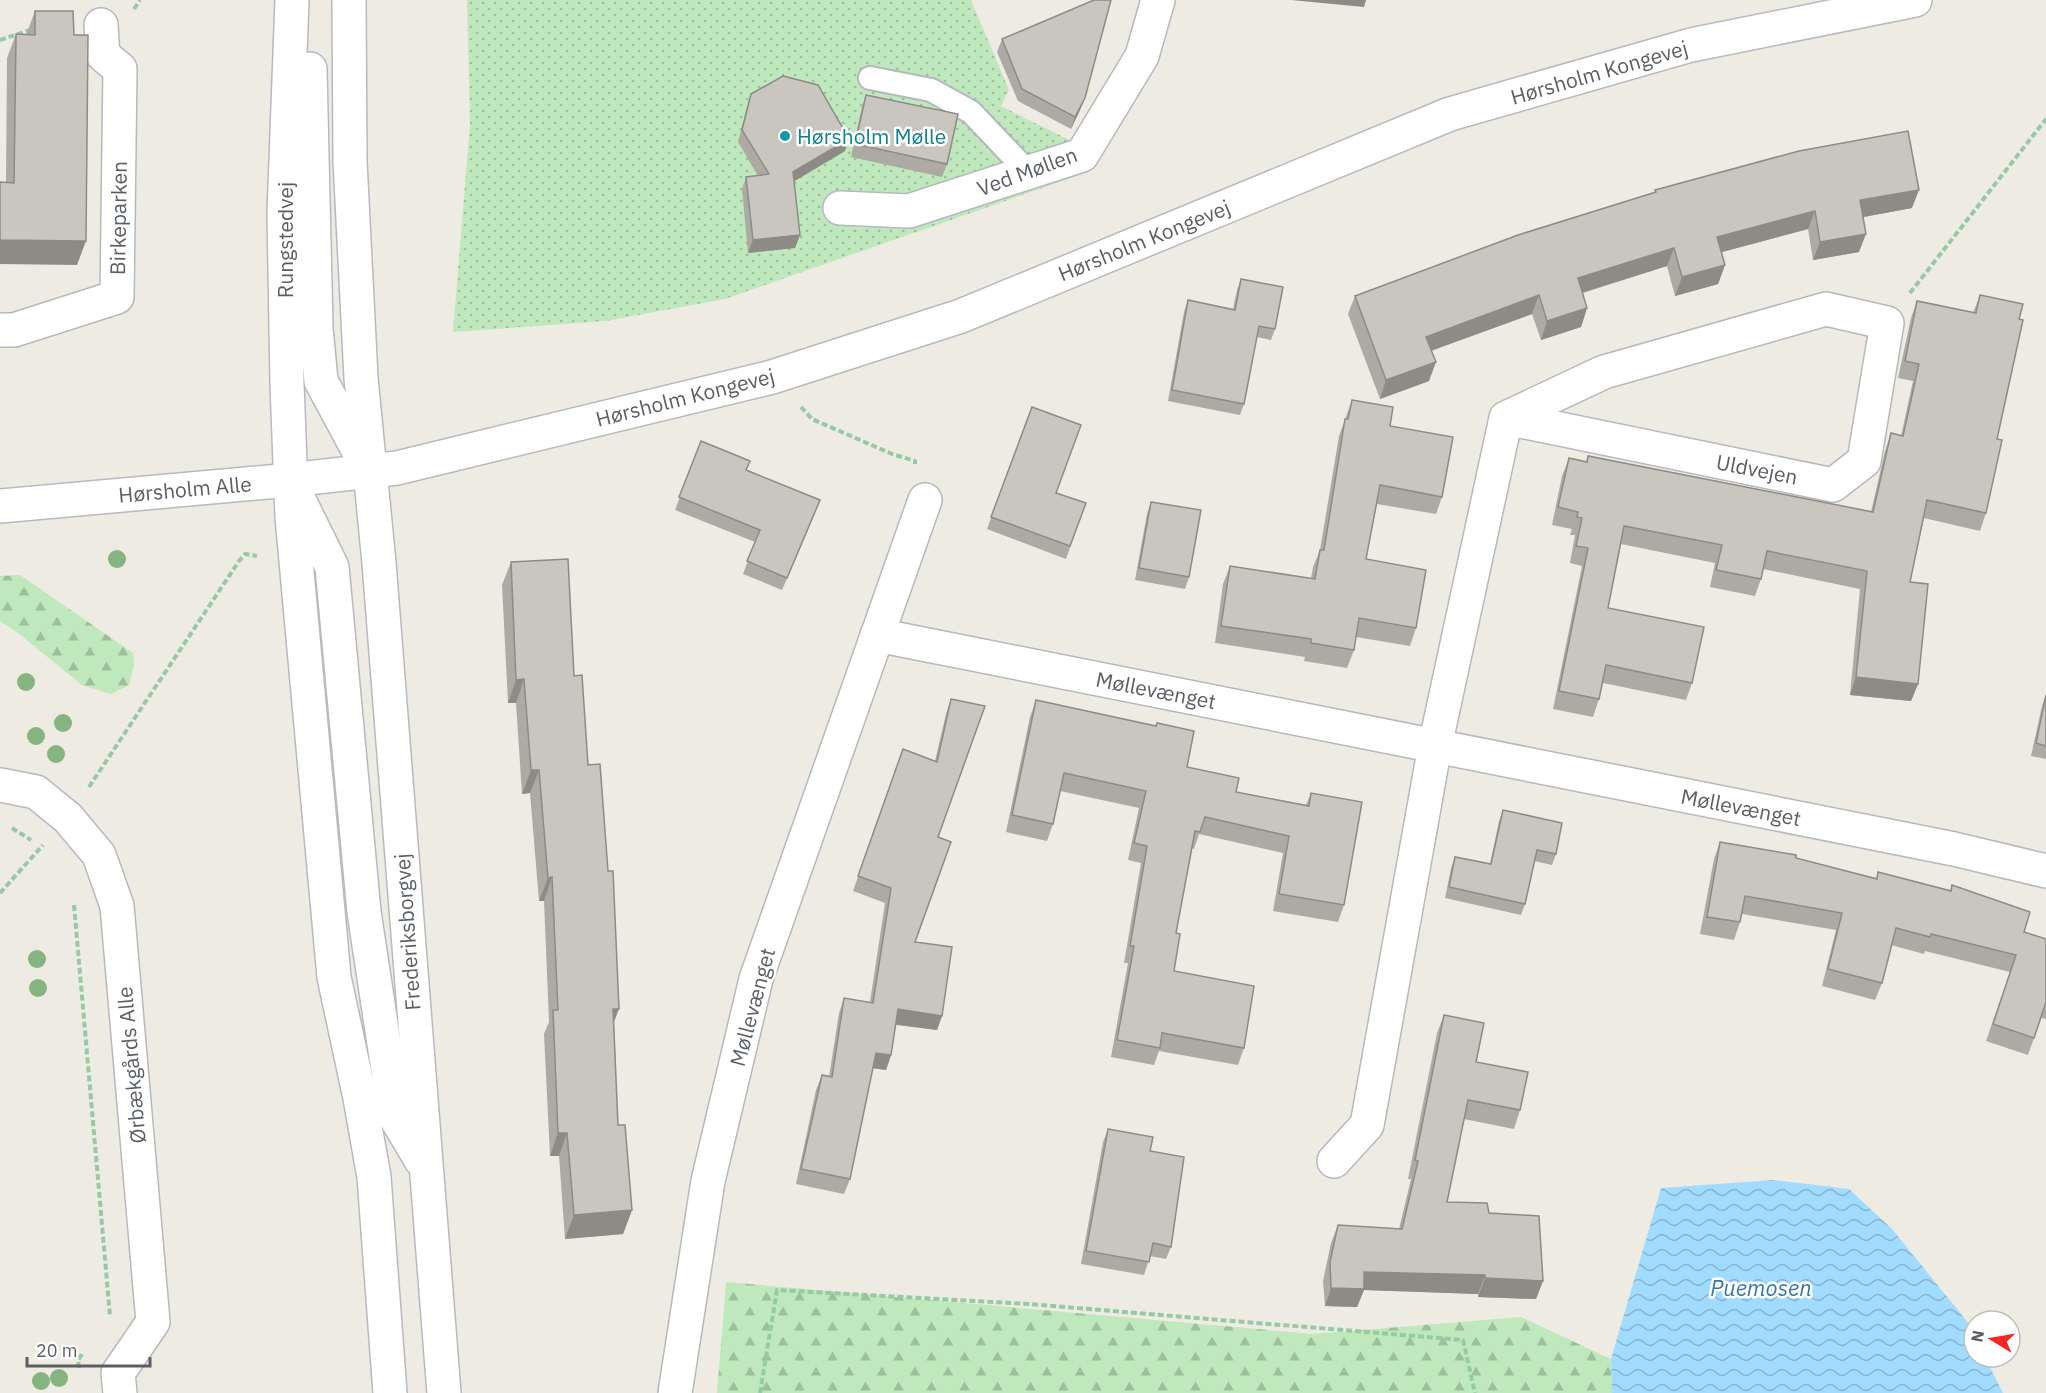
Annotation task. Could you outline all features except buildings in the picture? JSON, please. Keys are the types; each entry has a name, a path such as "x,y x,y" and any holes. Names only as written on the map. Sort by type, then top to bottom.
{"main road":[{"name":"Rungstedvej","path":"290,480 284,213 292,0"},
{"path":"310,0 316,328 321,381 370,472"},
{"path":"349,0 351,173 361,378 370,472"},
{"name":"Ved Møllen","path":"840,208 909,211 1082,155 1142,56 1158,0"},
{"name":"Hørsholm Kongevej","path":"370,472 397,468 772,377 961,316 1450,114 1691,45 1915,0"},
{"name":"Birkeparken","path":"0,330 14,330 117,297 120,69 103,55 101,25"},
{"path":"1334,1161 1367,1125 1435,746 1506,418 1604,372 1826,309 1887,323"},
{"name":"Uldvejen","path":"1506,418 1833,485 1864,461 1887,323"},
{"name":"Hørsholm Alle","path":"0,506 370,472"},
{"name":"Frederiksborgvej","path":"370,472 444,1393"},
{"path":"290,480 332,567 366,923 395,1116 425,1168"},
{"path":"290,480 334,977 374,1177 390,1393"},
{"name":"Møllevænget","path":"675,1393 708,1181 756,979 925,500"},
{"name":"Møllevænget","path":"877,635 1954,849 2046,871"},
{"name":"Ørbækgårds Alle","path":"0,784 36,792 68,818 99,855 117,906 153,1322 118,1373 120,1393"}],"lane":[{"path":"870,78 931,90 971,112 1029,173"}],"path":[{"path":"1887,323 2046,119"},
{"path":"812,419 892,454"},
{"path":"0,893 68,818 238,561 245,554 260,556"},
{"path":"9,827 48,855"},
{"path":"74,903 110,1317"},
{"path":"760,1393 777,1290 1028,1304 1463,1340 1475,1393"},
{"path":"79,1371 78,1360 85,1352"}],"green space":[{"path":"467,0 971,0 1009,90 1001,106 1102,156 1088,172 725,299 606,321 453,332 470,124"},
{"path":"20,575 133,653 134,665 129,685 111,694 82,685 0,621 0,576"},
{"path":"726,1282 1313,1334 1521,1317 1611,1359 1612,1393 717,1393"}],"water":[{"name":"Puemosen","path":"1774,1180 1849,1189 1892,1229 1962,1315 1962,1369 1991,1369 2003,1393 1612,1393 1611,1359 1661,1188"}],"place":[{"name":"Hørsholm Mølle","path":"785,136"}]}
